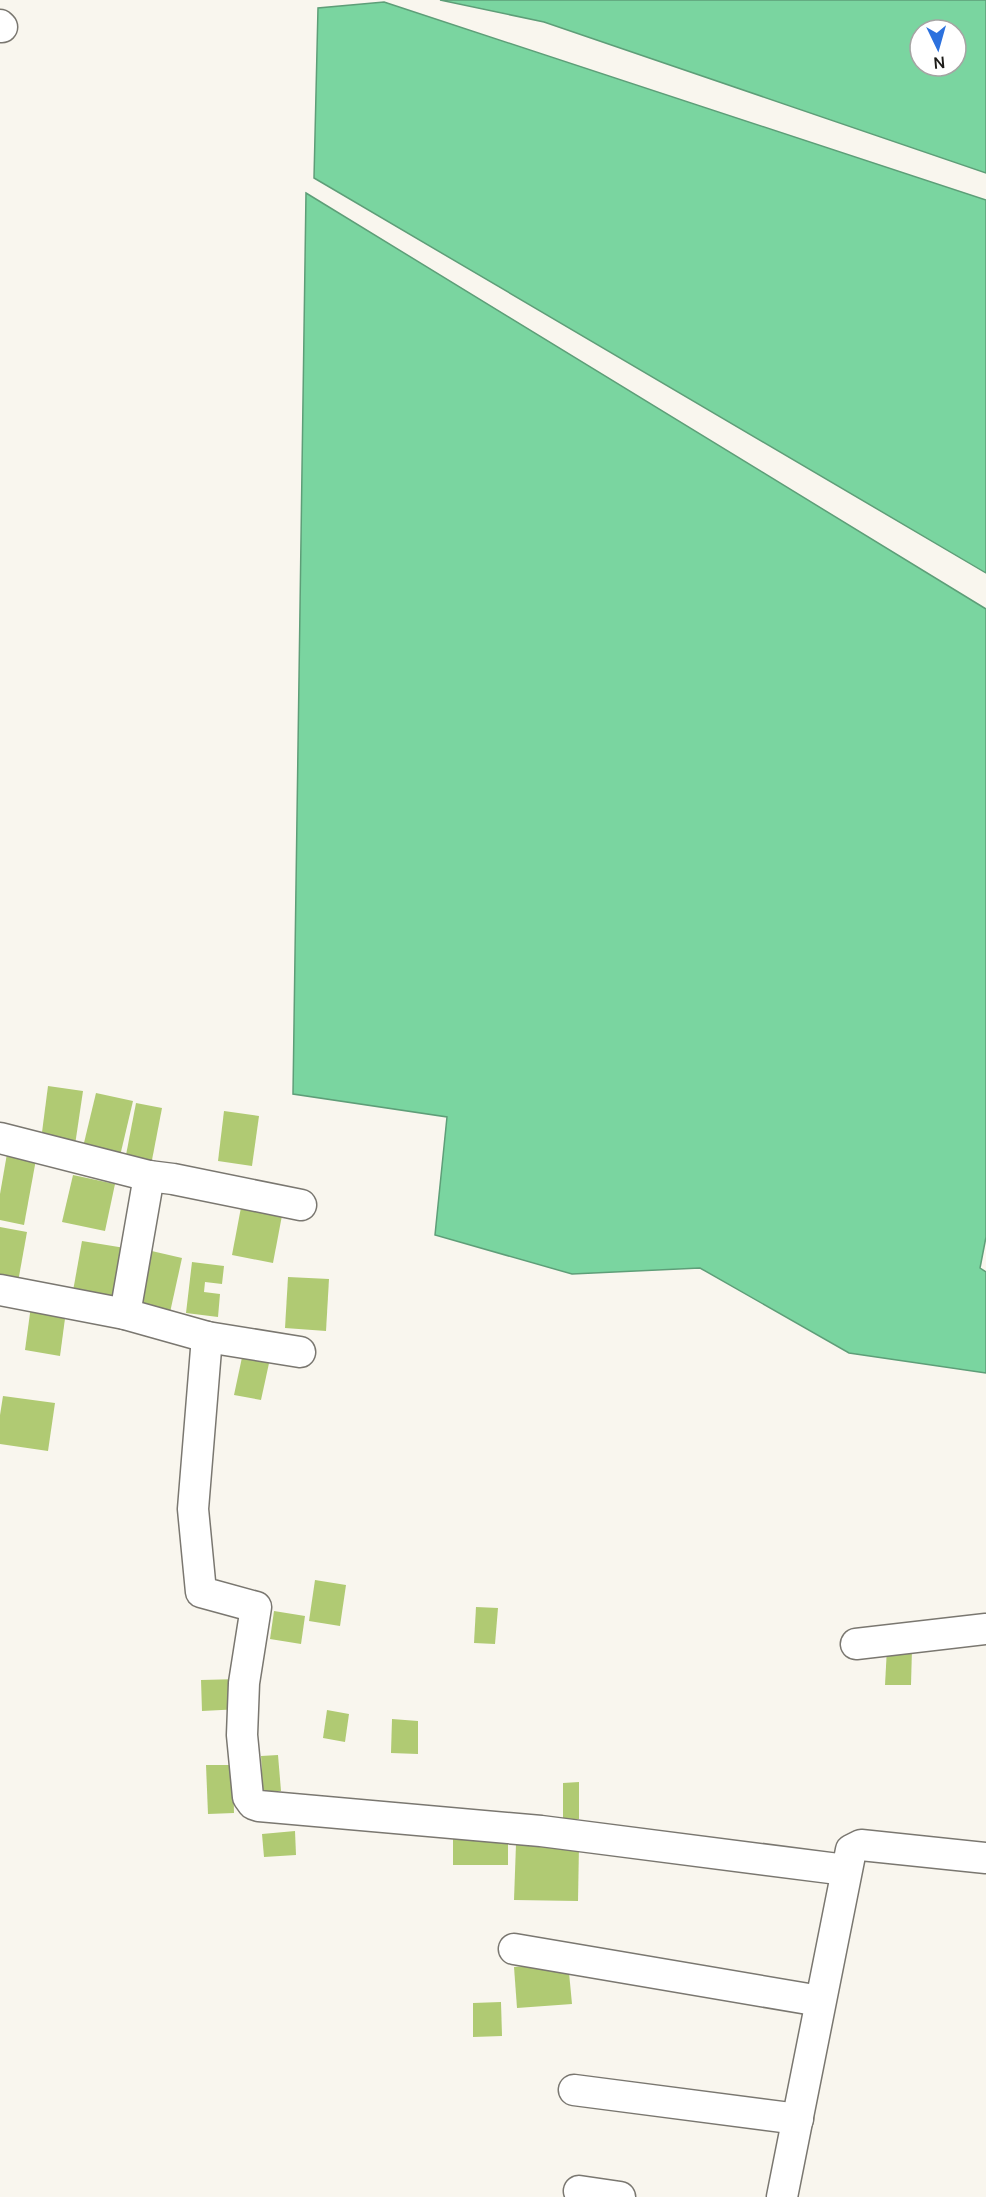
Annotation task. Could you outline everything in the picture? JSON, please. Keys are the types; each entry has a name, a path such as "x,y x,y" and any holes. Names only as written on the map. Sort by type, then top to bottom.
{"street":[{"path":"0,1138 149,1176 301,1205"},
{"path":"125,1314 149,1176"},
{"path":"0,1290 125,1314 207,1337 300,1352"},
{"path":"207,1337 193,1509 201,1592 256,1607 244,1683 243,1725 246,1787 248,1797 253,1804 541,1831 846,1870"},
{"path":"856,1644 986,1629"},
{"path":"782,2197 851,1850 861,1845 986,1858"},
{"path":"514,1949 820,2001"},
{"path":"574,2090 798,2119"},
{"path":"579,2191 620,2197"}],"shaded area":[{"path":"440,0 986,0 986,173 544,22"},
{"path":"384,2 986,200 986,573 314,178 318,8"},
{"path":"306,193 986,609 986,1237 980,1268 986,1272 986,1373 849,1353 700,1268 572,1274 435,1235 447,1117 293,1094"}],"building":[{"path":"48,1086 83,1091 75,1145 41,1140"},
{"path":"96,1093 133,1101 120,1156 83,1147"},
{"path":"136,1103 162,1108 152,1160 126,1155"},
{"path":"224,1111 259,1116 252,1166 218,1161"},
{"path":"8,1148 37,1154 24,1225 0,1220 0,1194"},
{"path":"73,1175 115,1184 105,1231 62,1222"},
{"path":"243,1197 284,1205 273,1263 232,1255"},
{"path":"0,1227 27,1232 18,1282 0,1279"},
{"path":"82,1241 131,1249 122,1300 73,1291"},
{"path":"143,1249 182,1258 169,1317 129,1308"},
{"path":"192,1262 224,1266 222,1284 205,1282 204,1292 220,1294 218,1317 186,1313"},
{"path":"288,1277 329,1279 326,1331 285,1328"},
{"path":"31,1306 66,1311 60,1356 25,1350"},
{"path":"244,1348 271,1354 261,1400 234,1395"},
{"path":"3,1396 55,1403 48,1451 0,1444 0,1415"},
{"path":"315,1580 346,1585 340,1626 309,1621"},
{"path":"476,1607 498,1608 495,1644 474,1643"},
{"path":"274,1611 305,1616 301,1644 270,1639"},
{"path":"887,1648 912,1648 911,1685 885,1685"},
{"path":"240,1679 241,1709 202,1711 201,1680"},
{"path":"327,1710 349,1714 345,1742 323,1738"},
{"path":"392,1719 418,1721 418,1754 391,1753"},
{"path":"278,1755 281,1791 263,1792 261,1756"},
{"path":"206,1765 233,1765 234,1813 208,1814"},
{"path":"579,1782 579,1819 563,1819 563,1783"},
{"path":"295,1831 296,1855 264,1857 262,1834"},
{"path":"453,1831 508,1831 508,1865 453,1865"},
{"path":"516,1844 579,1845 578,1901 514,1900"},
{"path":"568,1962 572,2004 517,2008 514,1967"},
{"path":"501,2002 502,2036 473,2037 473,2003"}]}
